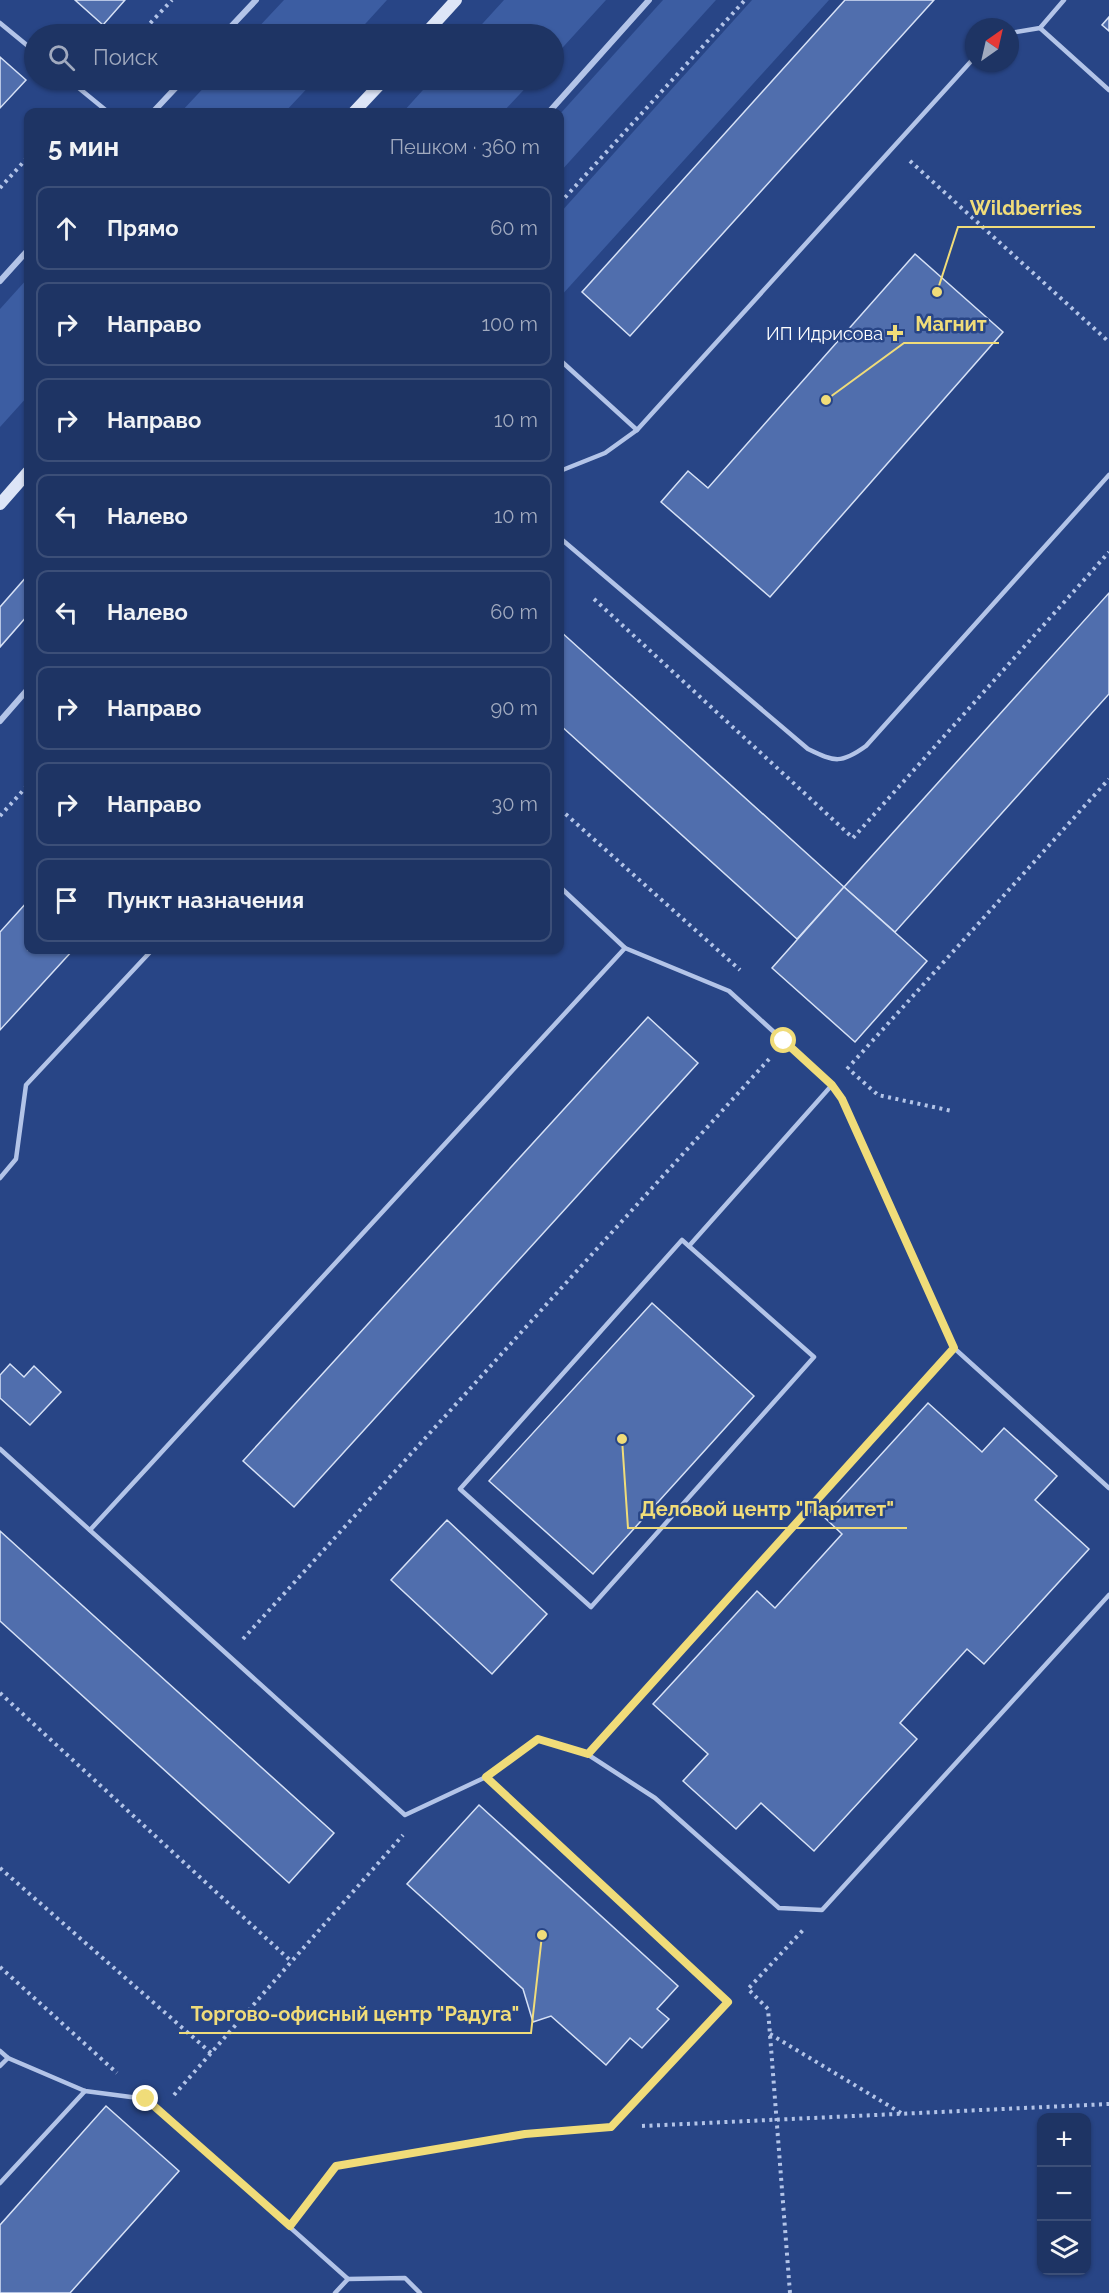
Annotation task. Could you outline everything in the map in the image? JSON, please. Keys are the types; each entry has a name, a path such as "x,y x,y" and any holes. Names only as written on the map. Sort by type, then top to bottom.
{"main road":[{"path":"434,24 456,0"},
{"path":"358,108 375,90"},
{"path":"0,504 24,477"}],"street":[{"path":"233,24 256,0"},
{"path":"553,108 649,0"},
{"path":"157,108 174,90"},
{"path":"0,281 24,254"},
{"path":"0,721 24,694"}],"lane":[{"path":"1019,32 1040,28 1064,0"},
{"path":"0,23 24,43"},
{"path":"1040,28 1109,90"},
{"path":"564,469 605,453 637,430 965,68"},
{"path":"81,90 103,108"},
{"path":"564,364 637,430"},
{"path":"564,541 808,749 829,759 849,758 866,746 1109,476"},
{"path":"564,891 625,948 729,991 832,1085 842,1099 954,1348 1109,1488"},
{"path":"90,1530 625,948"},
{"path":"0,1178 16,1159 26,1085 148,954"},
{"path":"689,1246 832,1085"},
{"path":"682,1240 689,1246 814,1357 591,1607 460,1489 682,1240"},
{"path":"954,1348 588,1754 655,1798 779,1908 822,1910 1109,1595"},
{"path":"0,1449 405,1815 486,1777 728,2002 611,2127 525,2134 336,2166 290,2226"},
{"path":"0,2051 8,2058 85,2091 146,2099 348,2279 405,2278 420,2293"},
{"path":"0,2066 8,2058"},
{"path":"0,2182 85,2091"},
{"path":"335,2293 348,2279"}],"path":[{"path":"149,24 171,0"},
{"path":"564,199 745,0"},
{"path":"895,147 1109,342"},
{"path":"0,189 24,162"},
{"path":"590,596 854,838 1109,552"},
{"path":"832,1085 1109,779"},
{"path":"0,816 24,789"},
{"path":"564,813 742,972"},
{"path":"228,1655 784,1041"},
{"path":"848,1068 878,1095 952,1111"},
{"path":"0,1693 292,1962"},
{"path":"486,1777 538,1739 588,1754"},
{"path":"160,2111 403,1836 412,1829"},
{"path":"0,1868 211,2054"},
{"path":"790,2293 768,2009 748,1989 822,1910"},
{"path":"0,1967 146,2099"},
{"path":"770,2034 901,2114"},
{"path":"611,2127 1109,2104"}],"shaded area":[{"path":"284,0 387,0 365,24 261,24"},
{"path":"504,0 606,0 564,46 564,24 482,24"},
{"path":"663,0 716,0 564,168 564,110"},
{"path":"752,0 829,0 564,293 564,209"},
{"path":"202,90 306,90 289,108 185,108"},
{"path":"423,90 524,90 507,108 407,108"},
{"path":"24,282 24,400 0,427 0,309"}],"building":[{"path":"75,0 125,0 102,24"},
{"path":"845,0 934,0 630,336 582,292"},
{"path":"1109,17 1109,31 1102,25"},
{"path":"0,57 24,78 24,82 0,108"},
{"path":"915,254 1003,332 770,597 661,502 688,471 708,488"},
{"path":"24,580 24,620 0,647 0,607"},
{"path":"1109,593 1109,694 895,932 844,887"},
{"path":"564,635 844,887 797,939 564,729"},
{"path":"844,887 927,961 855,1042 772,968"},
{"path":"24,905 24,954 69,954 0,1030 0,932"},
{"path":"648,1017 698,1063 294,1507 243,1461"},
{"path":"652,1303 754,1396 593,1574 489,1481"},
{"path":"10,1364 24,1377 34,1366 61,1392 30,1425 0,1398 0,1375"},
{"path":"928,1403 982,1452 1004,1428 1057,1476 1035,1500 1089,1549 984,1664 967,1649 900,1723 917,1739 814,1851 761,1803 736,1829 683,1781 708,1754 653,1704 757,1591 775,1608 842,1534 824,1517"},
{"path":"447,1520 547,1614 492,1674 391,1580"},
{"path":"0,1531 334,1833 289,1883 0,1621"},
{"path":"479,1805 678,1986 657,2009 669,2019 642,2048 630,2038 606,2065 551,2016 533,2022 523,1989 407,1884"},
{"path":"106,2106 179,2171 70,2293 0,2293 0,2225"}],"place":[{"name":"Wildberries","path":"937,292"},
{"name":"ИП Идрисова","path":"895,333"},
{"name":"Магнит","path":"826,400"},
{"name":"Деловой центр \"Паритет\"","path":"622,1439"},
{"name":"Торгово-офисный центр \"Радуга\"","path":"542,1935"}],"route":[{"path":"146,2099 290,2226 336,2166 525,2134 611,2127 728,2002 486,1777 538,1739 588,1754 954,1348 842,1099 832,1085 784,1041"}]}
